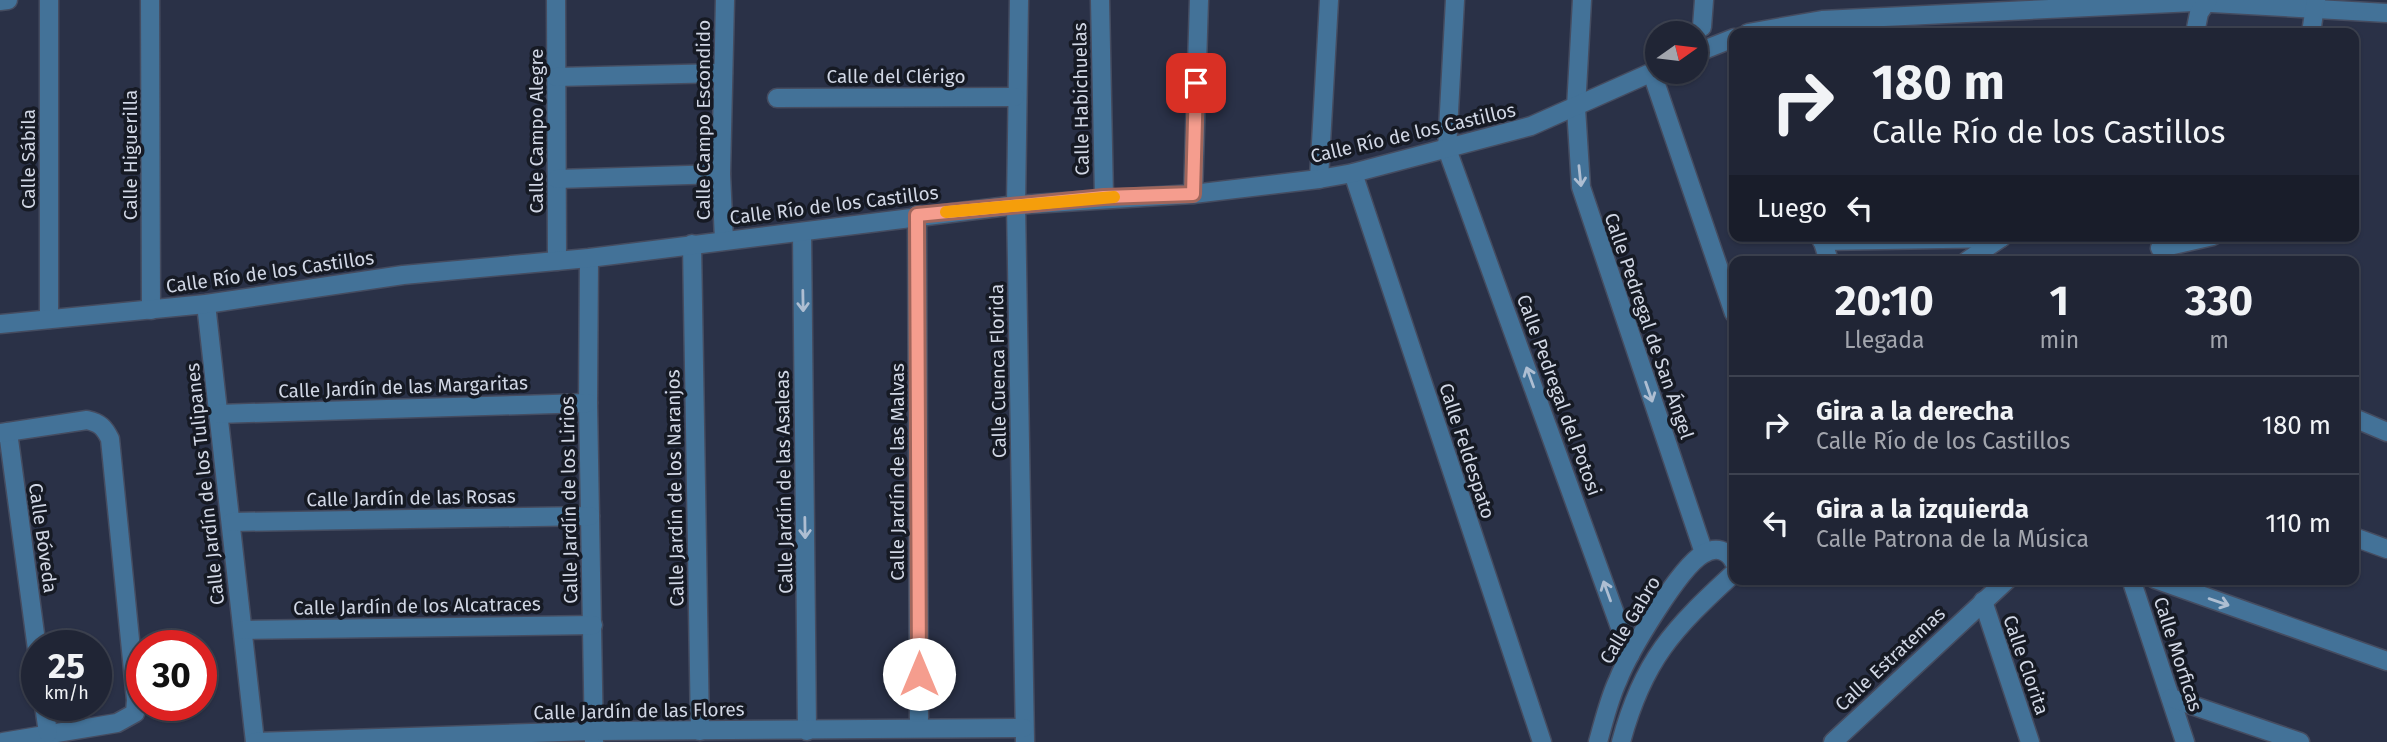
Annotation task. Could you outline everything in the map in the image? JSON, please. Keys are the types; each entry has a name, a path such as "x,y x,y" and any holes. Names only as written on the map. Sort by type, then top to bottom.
{"street":[{"path":"0,1 8,0"},
{"name":"Calle Sábila","path":"49,0 49,319"},
{"name":"Calle Higuerilla","path":"150,0 151,310"},
{"name":"Calle Campo Alegre","path":"556,0 557,261"},
{"name":"Calle Campo Escondido","path":"724,240 721,174 725,0"},
{"name":"Calle Cuenca Florida","path":"1019,0 1016,205 1024,735"},
{"name":"Calle Habichuelas","path":"1100,0 1104,197"},
{"path":"1193,194 1199,0"},
{"path":"1320,178 1329,0"},
{"path":"1447,149 1455,0"},
{"name":"Calle Pedregal de San Ángel","path":"1582,0 1576,108 1581,187 1592,227 1704,553"},
{"path":"1702,21 1704,0"},
{"path":"2196,28 2200,4"},
{"path":"1776,28 1822,20 2200,4 2315,4 2387,13"},
{"path":"2312,28 2315,4"},
{"path":"1708,48 1729,40"},
{"path":"556,77 723,73"},
{"name":"Calle Río de los Castillos","path":"0,324 206,304 402,275 589,258 917,215 1104,197 1193,194 1320,178 1353,173 1531,126 1645,76"},
{"path":"1659,84 1729,298"},
{"name":"Calle del Clérigo","path":"777,98 1016,97"},
{"name":"Calle Pedregal del Potosi","path":"1447,149 1630,655"},
{"name":"Calle Feldespato","path":"1353,173 1542,742"},
{"path":"557,179 721,174"},
{"name":"Calle Jardín de las Malvas","path":"917,215 919,728"},
{"name":"Calle Jardín de las Asaleas","path":"802,232 807,731"},
{"path":"1974,256 1995,242"},
{"path":"2158,248 2186,242"},
{"name":"Calle Jardín de los Naranjos","path":"692,244 700,731"},
{"name":"Calle Jardín de los Lirios","path":"589,258 588,403 594,737"},
{"name":"Calle Jardín de los Tulipanes","path":"206,304 254,742"},
{"name":"Calle Jardín de las Margaritas","path":"218,414 588,403"},
{"path":"3,742 117,723 135,713 110,439 99,422 87,420 4,433"},
{"path":"2359,420 2387,432"},
{"name":"Calle Bóveda","path":"4,433 34,630"},
{"name":"Calle Jardín de las Rosas","path":"232,522 590,516"},
{"path":"2359,539 2387,550"},
{"path":"1704,553 1714,550 1729,554"},
{"name":"Calle Gabro","path":"1598,742 1618,679 1630,655 1677,583 1704,553"},
{"name":"Calle Gabro","path":"1621,742 1636,695 1652,660 1686,617 1729,578"},
{"name":"Calle Estratemas","path":"1833,742 2001,585"},
{"name":"Calle Morficas","path":"2133,585 2185,742"},
{"path":"2172,585 2387,661"},
{"name":"Calle Clorita","path":"1983,601 2030,742"},
{"name":"Calle Jardín de los Alcatraces","path":"243,630 593,625"},
{"path":"2171,698 2300,742"},
{"path":"46,721 48,733"},
{"name":"Calle Jardín de las Flores","path":"254,742 594,737 700,731 919,728 1024,735"}],"slow traffic":[{"path":"946,212 1114,197"}],"route":[{"path":"919,674 917,215 1104,197 1193,194 1196,83"}]}
